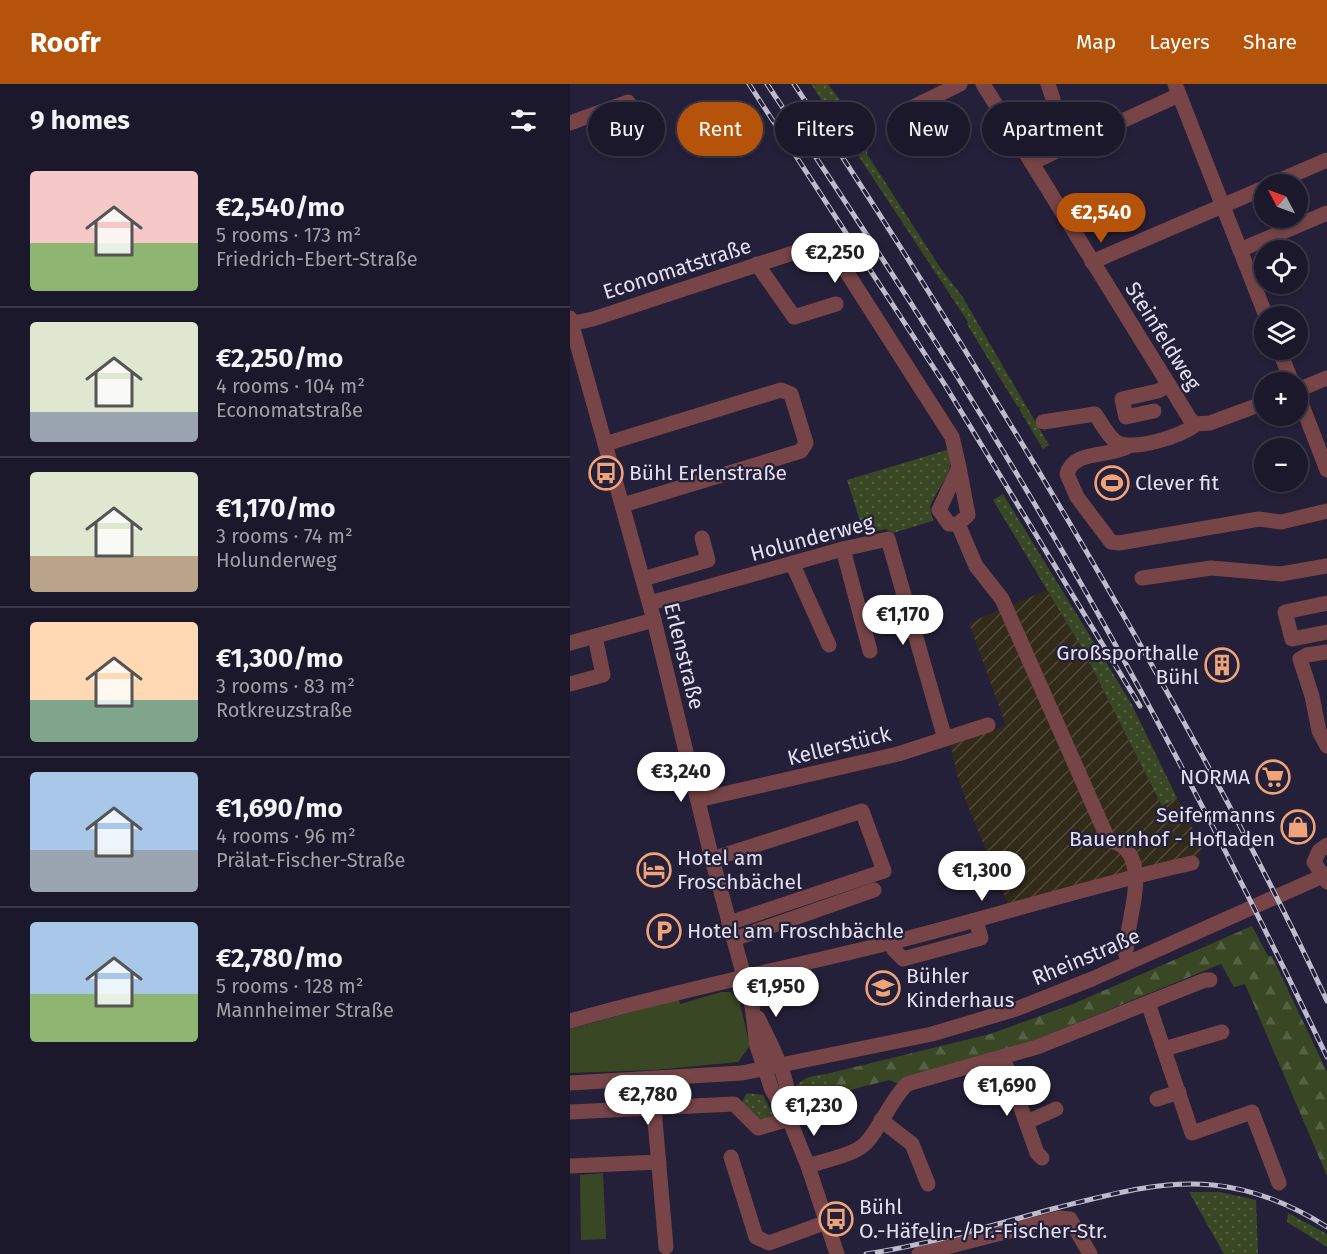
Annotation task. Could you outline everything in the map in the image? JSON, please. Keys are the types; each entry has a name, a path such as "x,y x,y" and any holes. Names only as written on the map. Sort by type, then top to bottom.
{"street":[{"path":"923,102 960,84"},
{"name":"Steinfeldweg","path":"983,84 995,102"},
{"path":"1048,84 1052,102"},
{"path":"1125,118 1177,89 1262,306"},
{"path":"570,123 588,116"},
{"name":"Steinfeldweg","path":"1028,156 1169,385 1196,424"},
{"path":"1032,163 1046,156"},
{"path":"1294,174 1327,160"},
{"path":"1092,262 1254,192"},
{"path":"1240,250 1327,213"},
{"name":"Economatstraße","path":"571,322 814,246 829,250 837,257 952,437 969,508 968,515 958,524"},
{"path":"757,264 794,317 836,304"},
{"name":"Erlenstraße","path":"571,322 650,603 712,859 743,976 771,1068 778,1104 789,1119 808,1166 837,1254"},
{"path":"1308,386 1327,378"},
{"path":"1154,411 1126,417 1122,399 1158,391 1169,385"},
{"path":"605,444 781,390 791,394 806,443 801,451 623,505"},
{"path":"1254,407 1210,423 1196,424 1181,435 1080,458 1072,464 1067,474 1077,497 1111,542 1119,543 1259,519 1281,522 1327,511"},
{"path":"1043,422 1095,414 1115,442 1129,446"},
{"path":"1308,421 1327,470"},
{"path":"959,467 939,510 944,520 958,524 976,566 1002,599 1108,839 1125,848 1137,875 1126,940 1126,954"},
{"path":"643,579 708,560 702,538"},
{"name":"Holunderweg","path":"650,603 843,549 888,539 945,739"},
{"path":"843,549 870,651"},
{"path":"792,563 829,645"},
{"path":"1142,579 1211,568 1281,574 1327,566"},
{"path":"1327,603 1285,612 1292,639 1327,632"},
{"path":"570,643 654,620"},
{"path":"570,684 603,675 595,636"},
{"path":"1327,652 1307,655 1300,659 1312,696 1319,731 1327,746"},
{"name":"Kellerstück","path":"698,801 886,757 988,725"},
{"path":"712,859 862,811 884,871 729,923"},
{"path":"1327,845 1319,851 1314,862 1327,882"},
{"path":"570,1021 743,976 976,921 1137,875 1192,863"},
{"name":"Rheinstraße","path":"570,1083 771,1068 932,1034 1016,1009 1092,979 1327,874"},
{"path":"734,939 874,890"},
{"path":"808,1166 857,1150 865,1143 896,1095 907,1084 1037,1047 1205,980 1210,980"},
{"path":"1148,1003 1192,1133 1252,1112 1279,1183"},
{"path":"1164,1049 1222,1032"},
{"path":"1003,1057 1037,1153 1042,1158"},
{"path":"1157,1100 1179,1092"},
{"path":"570,1113 734,1104 758,1128 789,1119"},
{"path":"654,1109 666,1247"},
{"path":"1026,1122 1056,1109"},
{"path":"881,1120 912,1144 928,1184"},
{"path":"731,1157 756,1237 769,1243 827,1222"},
{"path":"570,1166 659,1162"},
{"path":"919,1254 1060,1218 1070,1219 1090,1254"}],"shaded area":[{"path":"1047,590 1082,648 1162,805 1177,798 1203,848 1196,858 1008,904 967,804 957,775 950,742 1006,726 969,623"}],"green space":[{"path":"811,84 828,84 841,102 823,102"},
{"path":"858,156 868,156 941,269 962,296 1049,445 1043,449 1019,409 1021,408 1017,406 967,324 968,322"},
{"path":"950,449 948,473 930,507 933,521 893,533 886,529 864,534 847,480"},
{"path":"1003,494 1131,703 1177,798 1162,806 1082,648 993,500"},
{"path":"1252,926 1268,956 1272,956 1327,1072 1327,1176 1245,984 1234,987 1221,964 1037,1039 901,1085 889,1080 831,1095 826,1074 990,1034 1073,1004"},
{"path":"721,992 730,992 739,1000 750,1046 738,1062 655,1070 570,1073 570,1029 679,999 680,1004"},
{"path":"826,1074 831,1095 799,1105 795,1089 801,1081"},
{"path":"747,1093 763,1095 775,1118 757,1121 742,1102"},
{"path":"603,1173 606,1239 581,1240 580,1175"},
{"path":"1189,1192 1220,1192 1256,1200 1258,1254 1224,1254"},
{"path":"1288,1213 1327,1234 1327,1247 1287,1222"}],"railway":[{"path":"749,84 945,385 1140,706"},
{"path":"767,84 956,375 1090,599 1208,817 1327,1057"},
{"path":"794,84 935,301 1103,581 1236,818 1327,1001"},
{"path":"866,1254 938,1240 1114,1194 1173,1185 1213,1185 1258,1194 1286,1205 1327,1227"}],"place":[{"name":"Bühl Erlenstraße","path":"606,473"},
{"name":"Clever fit","path":"1112,483"},
{"name":"Großsporthalle Bühl","path":"1222,665"},
{"name":"NORMA","path":"1273,777"},
{"name":"Seifermanns Bauernhof - Hofladen","path":"1298,827"},
{"name":"Hotel am Froschbächel","path":"654,870"},
{"name":"Hotel am Froschbächle","path":"664,931"},
{"name":"Bühler Kinderhaus","path":"883,988"},
{"name":"Bühl O.-Häfelin-/Pr.-Fischer-Str.","path":"836,1219"}]}
